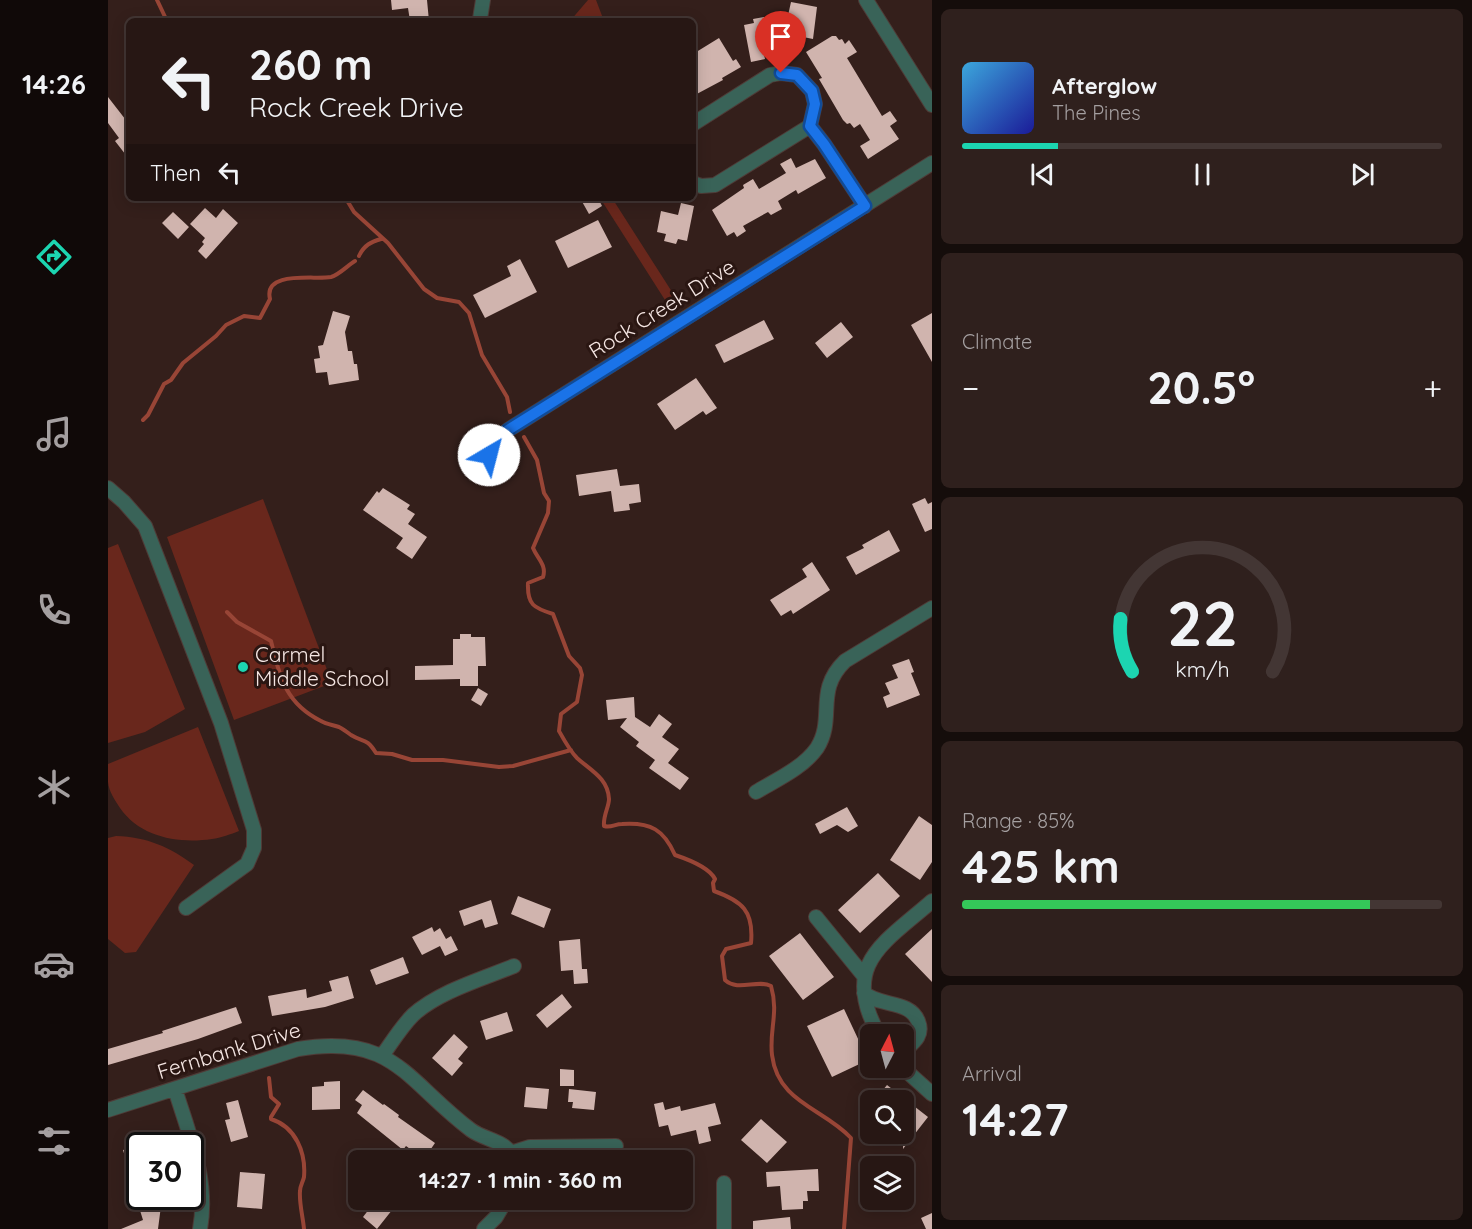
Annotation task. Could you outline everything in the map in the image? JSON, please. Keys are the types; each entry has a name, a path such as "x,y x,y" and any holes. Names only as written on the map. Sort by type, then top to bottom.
{"street":[{"path":"480,18 483,0"},
{"path":"866,0 932,105"},
{"path":"696,122 770,75 781,73 797,75 812,91 815,104 810,126 715,185 696,184"},
{"path":"810,126 865,206"},
{"name":"Rock Creek Drive","path":"489,455 508,430 932,163"},
{"path":"108,488 145,526 221,723 254,830 254,848 247,864 186,908"},
{"path":"756,792 806,760 816,748 824,728 829,681 836,670 845,661 932,608"},
{"path":"874,1024 867,1009 864,993 864,975 872,956 932,901"},
{"path":"816,917 864,975"},
{"path":"382,1056 401,1028 427,1004 514,966"},
{"path":"864,993 878,1001 908,1009 916,1015 920,1026 919,1036 914,1044"},
{"name":"Fernbank Drive","path":"108,1110 298,1049 348,1046 382,1056 406,1071 475,1132 502,1144 507,1150"},
{"path":"914,1078 932,1094"},
{"path":"175,1089 202,1179 200,1229"},
{"name":"Fernbank Drive","path":"525,1150 530,1147 616,1146"},
{"path":"724,1183 724,1229"},
{"path":"484,1229 500,1210"}],"shaded area":[{"path":"588,0 596,0 603,18 573,18"},
{"path":"602,201 614,201 681,306 672,311"},
{"path":"263,499 332,683 234,720 167,537"},
{"path":"118,544 185,709 145,732 108,743 108,548"},
{"path":"198,727 239,831 219,838 199,840 173,839 149,832 128,818 114,799 108,782 108,764"},
{"path":"116,836 138,838 158,844 194,865 136,952 125,953 108,939 108,838"}],"building":[{"path":"391,0 427,0 429,18 410,18 408,8 392,10"},
{"path":"791,2 817,7 813,39 778,32 780,41 762,45 765,59 751,62 744,25 754,23 753,19 764,17 765,24 787,20"},
{"path":"832,36 836,36 839,40 842,39 845,44 849,40 857,52 847,58 882,116 890,111 897,121 890,126 899,139 868,159 860,146 870,140 860,124 854,128 843,120 806,52"},
{"path":"719,38 733,61 736,59 741,67 696,94 696,52"},
{"path":"108,97 126,120 126,155 115,141 119,138 108,123"},
{"path":"791,158 796,168 815,159 826,178 798,194 796,190 778,201 782,209 771,215 768,212 743,226 746,231 737,237 734,232 727,236 712,210 753,179 759,189 786,173 780,164"},
{"path":"582,201 600,201 602,206 589,214"},
{"path":"681,203 694,206 687,241 678,239 676,244 664,241 666,234 657,232 661,211 678,215"},
{"path":"205,208 216,218 223,209 238,223 206,259 198,251 204,244 202,242 205,238 190,224"},
{"path":"173,212 189,227 178,239 162,223"},
{"path":"598,220 612,247 568,268 555,241"},
{"path":"520,259 537,292 485,318 473,295 511,276 507,266"},
{"path":"333,311 350,316 345,332 348,351 352,351 354,364 357,364 359,380 329,385 327,372 316,373 314,359 320,358 318,346 323,345"},
{"path":"932,313 932,362 911,325"},
{"path":"764,320 774,339 724,363 715,345"},
{"path":"841,322 853,337 827,358 815,343"},
{"path":"696,378 717,408 706,415 703,411 675,430 657,404"},
{"path":"617,469 620,486 639,484 641,502 629,504 630,510 614,512 611,491 579,496 576,475"},
{"path":"383,488 410,505 407,509 415,514 408,524 427,537 412,559 396,548 403,538 363,510 377,491 379,493"},
{"path":"925,498 928,504 932,502 932,529 925,532 912,504"},
{"path":"889,530 900,551 856,575 846,557 864,548 862,545"},
{"path":"812,562 830,590 793,614 791,610 781,616 770,600 807,577 802,569"},
{"path":"460,634 485,637 486,666 478,666 478,686 460,686 460,679 415,680 415,666 453,665 453,639 460,639"},
{"path":"909,659 914,672 911,673 920,695 887,708 883,697 890,694 885,683 898,678 892,665"},
{"path":"478,688 488,694 481,706 471,700"},
{"path":"634,697 635,717 650,727 659,714 672,724 662,737 679,749 668,763 689,778 680,790 649,768 655,760 636,746 639,742 620,727 627,718 608,720 606,700"},
{"path":"847,807 858,826 848,832 837,825 820,834 815,824"},
{"path":"919,816 932,825 932,862 920,880 890,860"},
{"path":"878,873 900,896 860,933 838,910"},
{"path":"518,896 551,909 544,928 511,914"},
{"path":"491,900 498,924 485,928 482,919 464,926 459,911"},
{"path":"432,927 434,932 440,928 446,939 451,936 458,950 445,956 440,946 422,955 412,937"},
{"path":"932,929 932,982 905,954"},
{"path":"800,933 834,977 803,1000 769,956"},
{"path":"580,939 582,969 587,969 588,983 574,984 573,970 561,971 559,941"},
{"path":"403,957 409,973 376,985 370,970"},
{"path":"348,976 354,998 325,1007 272,1016 268,996 306,989 307,998 332,991 329,981"},
{"path":"562,994 572,1007 547,1028 536,1015"},
{"path":"236,1007 242,1023 198,1039 108,1065 108,1049 163,1033 162,1031"},
{"path":"844,1009 860,1043 860,1064 832,1077 807,1026"},
{"path":"507,1012 513,1031 486,1040 480,1021"},
{"path":"454,1034 468,1047 458,1059 463,1063 452,1076 432,1058"},
{"path":"560,1069 574,1070 574,1086 560,1086"},
{"path":"340,1081 340,1109 312,1110 312,1087 324,1086 324,1082"},
{"path":"887,1085 893,1090 883,1090"},
{"path":"526,1087 549,1089 547,1109 524,1107"},
{"path":"569,1089 596,1092 594,1110 572,1108 573,1102 568,1102"},
{"path":"363,1090 435,1143 430,1150 412,1150 406,1146 403,1150 357,1113 362,1105 355,1100"},
{"path":"238,1100 248,1137 231,1142 225,1120 230,1119 226,1103"},
{"path":"663,1102 665,1110 680,1106 681,1111 715,1103 721,1124 708,1127 711,1141 699,1144 696,1130 671,1136 668,1125 659,1127 654,1104"},
{"path":"914,1106 928,1117 914,1135"},
{"path":"761,1119 787,1142 767,1163 741,1140"},
{"path":"818,1169 819,1191 807,1191 808,1201 803,1201 803,1209 782,1210 780,1186 767,1187 766,1172"},
{"path":"240,1172 265,1174 262,1209 237,1207"},
{"path":"140,1210 160,1210 158,1229 121,1229 143,1220"},
{"path":"368,1210 392,1210 377,1229 363,1217"},
{"path":"932,1213 932,1229 926,1229 921,1218"},
{"path":"790,1217 791,1229 753,1229 753,1221"}],"waterway":[{"path":"157,0 166,18"},
{"path":"348,201 354,212 388,243 424,289 437,298 459,302 469,313 482,355 507,397 510,412"},
{"path":"359,256 368,244 381,239"},
{"path":"143,420 164,384 171,380 183,363 226,325 244,316 260,318 270,299 270,290 274,284 292,278 331,277 355,261"},
{"path":"524,437 537,460 544,493 549,501 548,513 533,548 543,565 544,573 543,577 528,583 530,601 541,610 553,614 569,656 580,668 582,675 577,702 561,714 559,731 574,755 598,775 605,785 609,799 604,826 641,824 655,829 666,839 675,855 708,871 715,879 714,891 739,903 748,915 751,943 726,949 722,956 725,980 736,985 766,984 771,986 774,1005 771,1046 776,1071 792,1094 851,1138 844,1229"},
{"path":"227,612 237,622 271,641 281,677 299,706 321,721 339,727 367,742 376,753 392,754 412,760 443,760 499,767 513,766 571,750"},
{"path":"269,1078 271,1097 279,1104 271,1119 287,1128 301,1150 304,1177 300,1187 300,1196 304,1229"}],"place":[{"name":"Carmel Middle School","path":"243,667"}],"route":[{"path":"489,455 508,430 865,206 810,126 815,104 812,91 797,75 781,73"}]}
